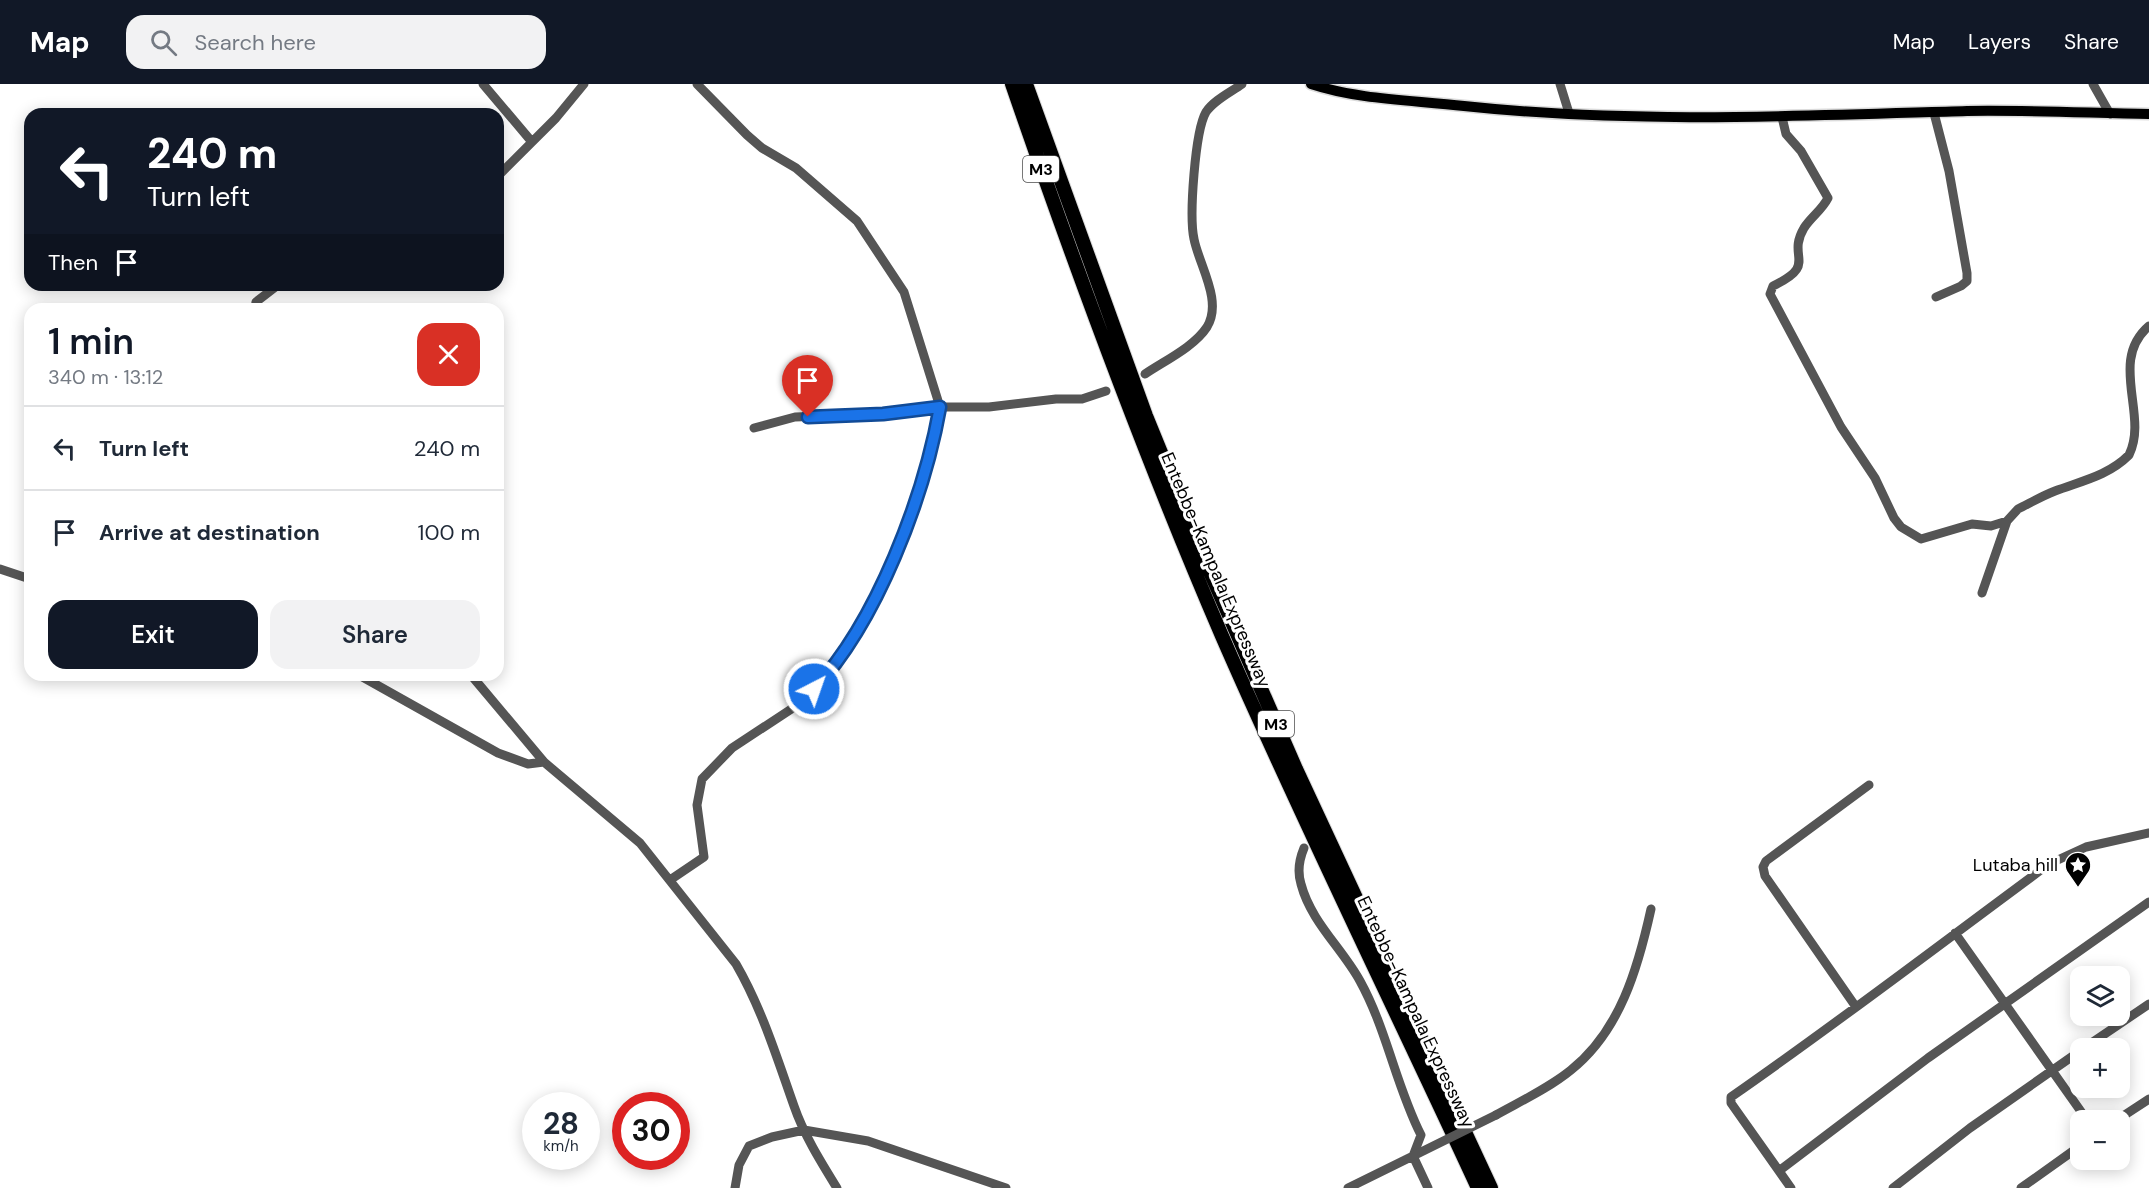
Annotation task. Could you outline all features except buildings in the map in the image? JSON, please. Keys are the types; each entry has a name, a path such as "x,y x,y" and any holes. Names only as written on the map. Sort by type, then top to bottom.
{"highway":[{"name":"Entebbe-Kampala Expressway","path":"1012,84 1071,254 1183,543 1275,753 1478,1188"},
{"name":"Entebbe-Kampala Expressway","path":"1026,84 1146,416 1204,558 1300,779 1491,1188"}],"main road":[{"path":"1311,84 1393,98 1498,110 1569,113 1782,117 1934,113 2149,114"}],"street":[{"path":"483,84 503,108"},
{"path":"504,170 584,84"},
{"path":"670,880 704,857 697,805 697,790 702,779 732,748 802,702 847,650 866,618 890,566 928,465 940,407 904,292 857,221 796,168 762,148 697,84"},
{"path":"1145,374 1202,332 1211,316 1211,294 1194,240 1191,219 1199,138 1208,110 1242,84"},
{"path":"1560,84 1569,113"},
{"path":"2093,84 2110,114"},
{"path":"504,109 532,142"},
{"path":"1934,113 1949,171 1967,273 1967,281 1961,286 1936,297"},
{"path":"1782,117 1786,134 1801,151 1828,198 1800,237 1798,270 1793,276 1773,286 1770,294 1841,427 1875,478 1894,518 1912,535 1921,539 1972,524 1991,526 2007,521"},
{"path":"256,303 270,291"},
{"path":"1982,593 2007,521 2018,509 2113,469 2137,446 2144,423 2133,361 2142,332 2149,326"},
{"path":"754,428 795,417 883,414 940,407 989,407 1056,399 1082,399 1106,391"},
{"path":"0,569 24,577"},
{"path":"370,681 498,753 528,764 543,762"},
{"path":"476,681 543,762 640,843 736,964 746,980 804,1130 837,1188"},
{"path":"1856,1007 1765,876 1763,867 1766,861 1869,785"},
{"path":"1791,1188 1731,1102 1731,1097 2066,854 2149,833"},
{"path":"1304,848 1298,873 1304,894 1322,928 1360,980 1378,1018 1421,1135 1413,1156 1428,1188"},
{"path":"1779,1171 2003,1004 2149,902"},
{"path":"1348,1188 1496,1115 1570,1072 1591,1053 1605,1036 1621,1008 1645,936 1651,909"},
{"path":"1955,933 2003,1004 2080,1110"},
{"path":"2099,1038 2149,1004"},
{"path":"1893,1188 1970,1128 2070,1058"},
{"path":"2130,1111 2149,1099"},
{"path":"735,1188 739,1166 749,1146 772,1137 804,1130 868,1141 1006,1188"},
{"path":"2021,1188 2070,1153"}],"place":[{"name":"Lutaba hill","path":"2078,888"}],"route":[{"path":"808,417 883,414 940,407 928,465 890,566 866,618 847,650 814,689"}]}
